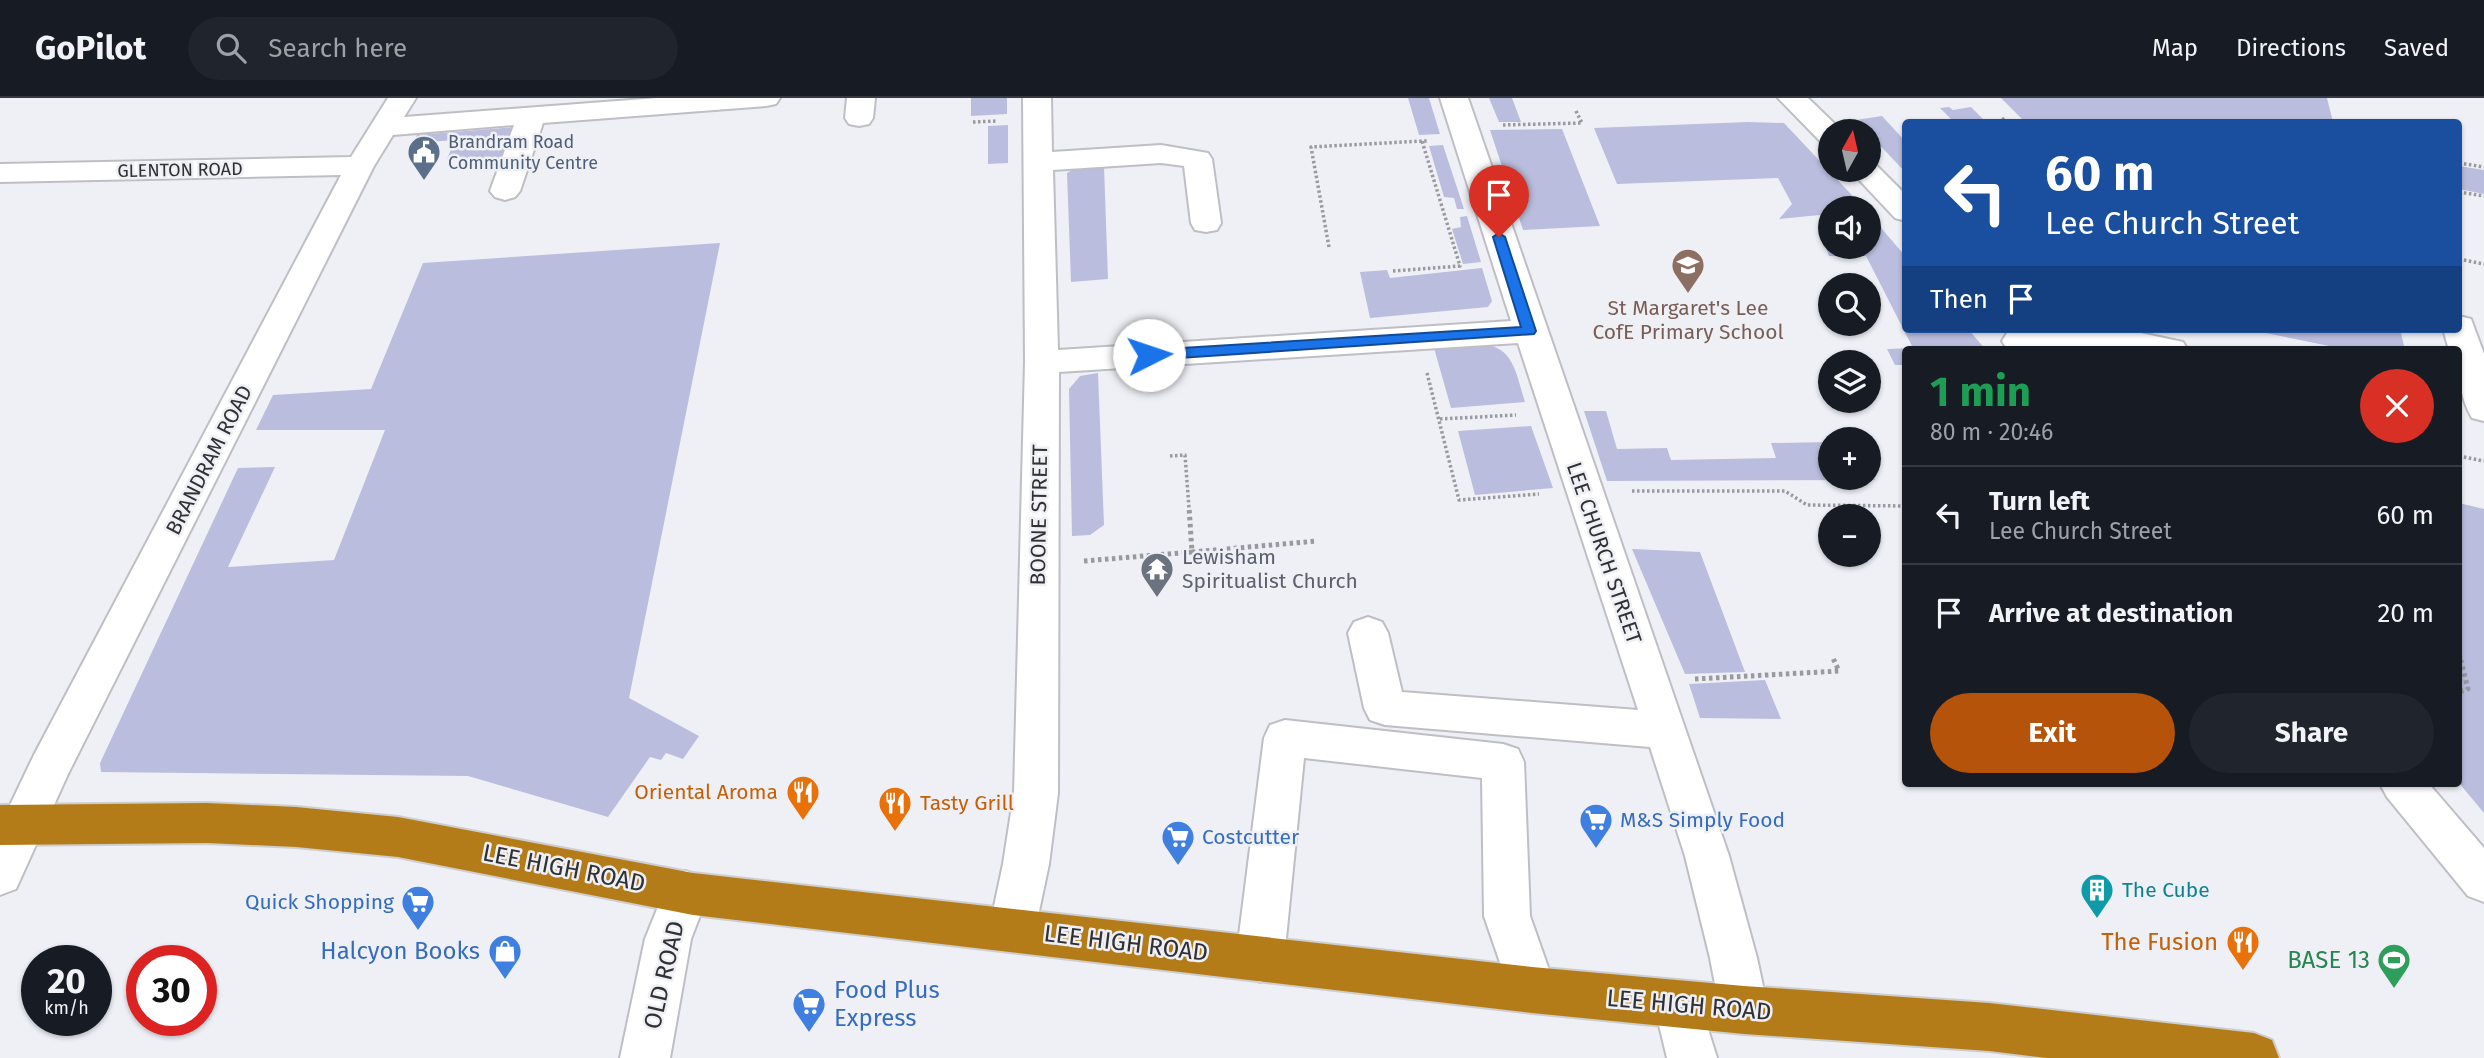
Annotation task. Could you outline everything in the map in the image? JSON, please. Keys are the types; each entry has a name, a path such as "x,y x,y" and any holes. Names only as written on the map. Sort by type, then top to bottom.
{"highway":[{"name":"LEE HIGH ROAD","path":"11,825 230,824 296,827 398,837 686,892 1532,990 1744,1010 1989,1027 2254,1058"}],"street":[{"path":"393,112 531,117 766,98"},
{"name":"BOONE STREET","path":"1012,930 1026,864 1036,793 1037,565 1042,362 1037,98"},
{"path":"1792,98 1818,123"},
{"name":"BRANDRAM ROAD","path":"0,874 11,825 360,166 393,112"},
{"path":"505,191 531,117"},
{"name":"LEE CHURCH STREET","path":"1461,121 1556,412 1665,730 1732,942 1744,1010"},
{"path":"1038,162 1161,154 1198,159 1206,223"},
{"name":"GLENTON ROAD","path":"0,173 360,166"},
{"path":"1877,182 1902,208"},
{"path":"1042,362 1529,331"},
{"path":"2461,333 2484,409"},
{"path":"2018,340 2107,337 2151,346"},
{"path":"2462,413 2484,417"},
{"path":"1368,633 1385,708 1665,730"},
{"path":"1260,959 1286,738 1503,762 1507,916 1532,990"},
{"path":"2405,787 2484,881"},
{"name":"OLD ROAD","path":"645,1058 668,939 686,892"},
{"path":"1678,1004 1692,1058"}],"path":[{"path":"1329,247 1311,147 1422,141 1461,121 1581,123 1575,109"},
{"path":"1393,271 1460,267 1422,141"},
{"path":"2462,163 2484,167"},
{"path":"2462,192 2484,196"},
{"path":"2462,260 2484,264"},
{"path":"1418,338 1459,500 1583,491 1785,491 1807,505 1902,506"},
{"path":"1440,419 1556,412"},
{"path":"1170,456 1185,455 1192,552"},
{"path":"2462,457 2484,461"},
{"path":"1037,565 1317,541"},
{"path":"1648,681 1839,671 1832,656"},
{"path":"2462,665 2468,689 2462,691"}],"shaded area":[{"path":"971,98 1007,98 1007,114 971,116"},
{"path":"1408,98 1429,98 1440,134 1419,135"},
{"path":"1489,98 1512,98 1521,122 1499,122"},
{"path":"2001,98 2327,98 2332,119 2022,119"},
{"path":"1949,107 1953,110 1971,107 1983,119 1951,119 1940,108"},
{"path":"1882,116 1902,138 1902,169 1881,146 1881,119 1862,119"},
{"path":"1784,123 1818,159 1818,182 1840,182 1853,196 1818,196 1818,215 1779,219 1792,204 1778,178 1617,184 1594,128"},
{"path":"1008,125 1008,163 988,164 988,126"},
{"path":"517,127 506,161 463,164 464,158 447,159 455,140 413,143 417,135"},
{"path":"1562,129 1600,226 1523,230 1490,130"},
{"path":"1443,145 1464,209 1457,209 1454,198 1444,197 1429,146"},
{"path":"1104,166 1108,279 1071,282 1067,173 1076,168"},
{"path":"2462,166 2484,170 2484,194 2462,190"},
{"path":"1467,216 1481,262 1463,264 1452,229 1461,227 1460,217"},
{"path":"1881,228 1902,252 1902,326 1881,285 1881,273 1875,273 1868,259 1881,259"},
{"path":"720,243 629,698 699,736 683,759 666,753 661,760 650,757 608,817 468,776 101,772 100,763 238,468 275,467 228,567 334,560 385,430 256,430 273,395 371,389 423,263"},
{"path":"1482,268 1492,301 1488,307 1370,318 1360,272 1387,270 1390,278"},
{"path":"1905,333 1971,333 1983,346 1912,346"},
{"path":"2266,333 2401,333 2404,346 2329,346"},
{"path":"1487,345 1504,352 1509,359 1525,402 1451,408 1434,348"},
{"path":"1902,348 1902,365 1895,365 1887,349"},
{"path":"1098,373 1104,525 1090,535 1072,536 1069,389 1080,376"},
{"path":"1584,411 1606,411 1617,449 1667,448 1671,460 1776,458 1771,443 1818,442 1818,480 1607,481"},
{"path":"1531,426 1553,488 1475,495 1458,431"},
{"path":"2462,504 2484,509 2484,813 2462,787"},
{"path":"1632,549 1700,552 1745,672 1685,674"},
{"path":"1765,680 1781,719 1700,718 1689,684"}],"place":[{"name":"Brandram Road Community Centre","path":"424,182"},
{"name":"St Margaret's Lee CofE Primary School","path":"1688,295"},
{"name":"Lewisham Spiritualist Church","path":"1157,599"},
{"name":"Oriental Aroma","path":"803,822"},
{"name":"Tasty Grill","path":"895,833"},
{"name":"M&S Simply Food","path":"1596,850"},
{"name":"Costcutter","path":"1178,867"},
{"name":"The Cube","path":"2097,920"},
{"name":"Quick Shopping","path":"418,932"},
{"name":"The Fusion","path":"2243,972"},
{"name":"Halcyon Books","path":"505,981"},
{"name":"BASE 13","path":"2394,990"},
{"name":"Food Plus Express","path":"809,1034"}],"route":[{"path":"1149,355 1529,331 1499,237"}]}
